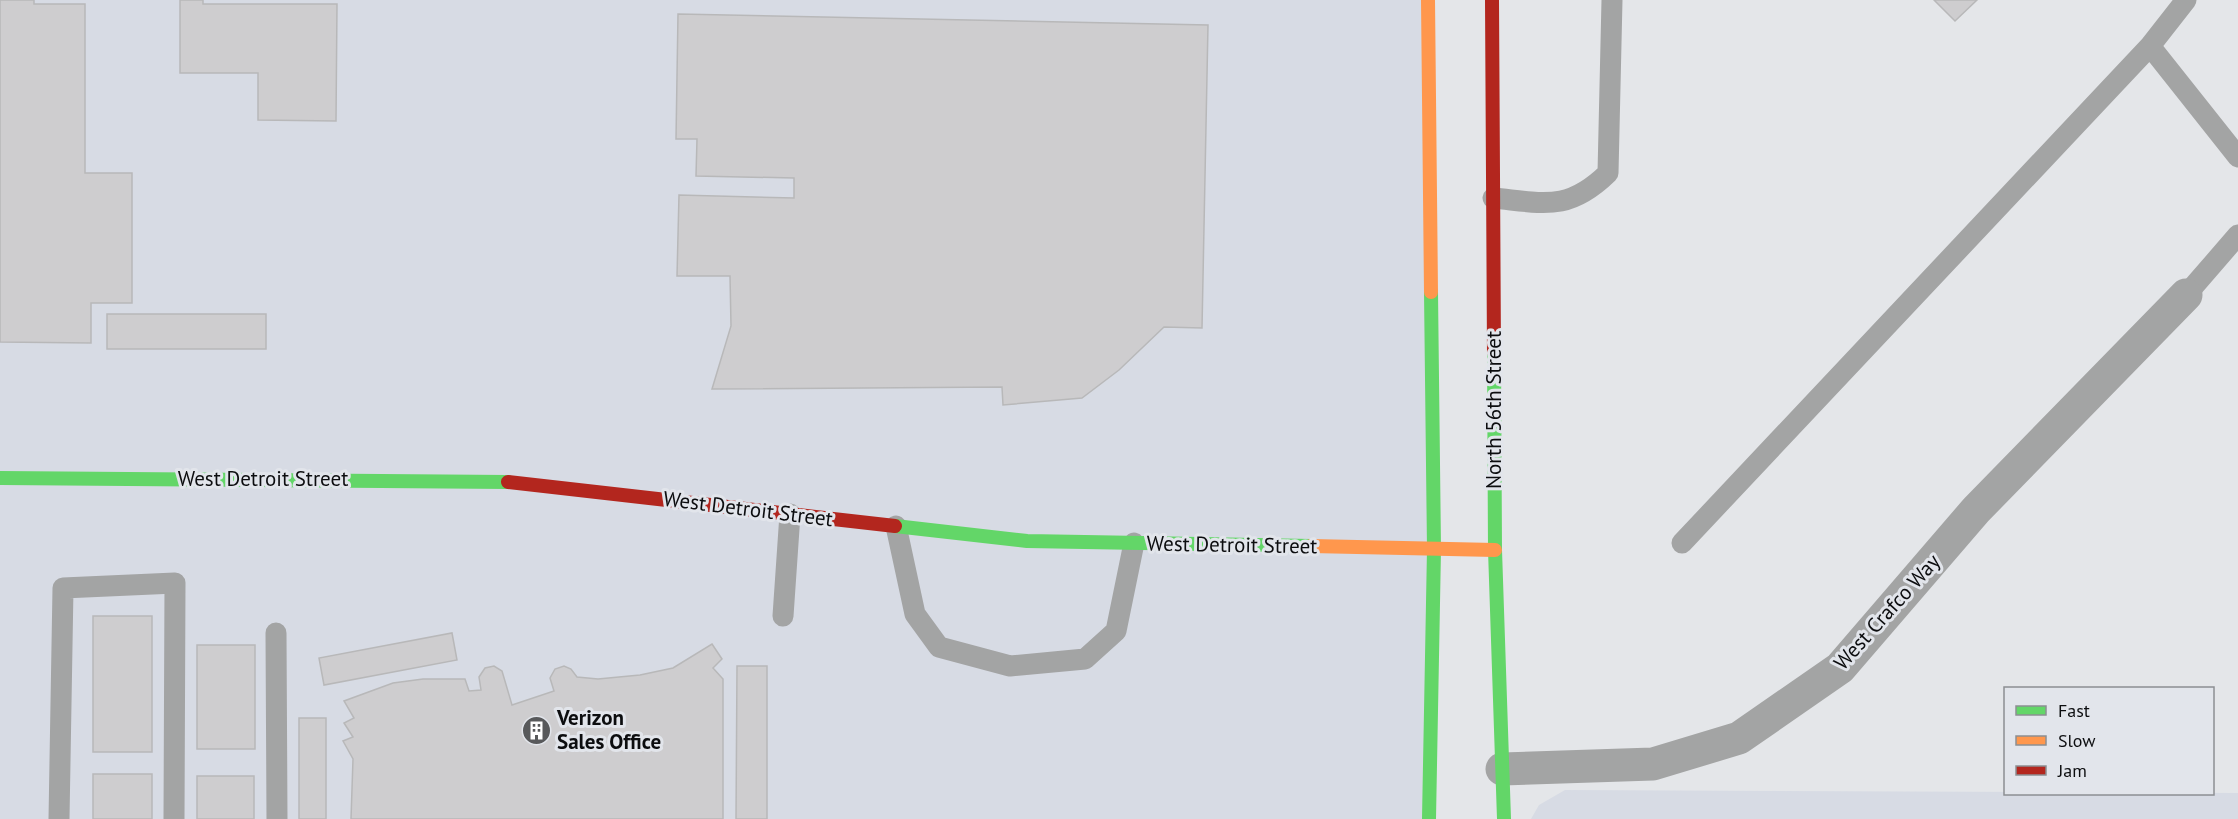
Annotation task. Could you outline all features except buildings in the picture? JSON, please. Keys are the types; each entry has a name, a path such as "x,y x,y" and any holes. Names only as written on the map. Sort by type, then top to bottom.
{"main road":[{"path":"1428,0 1434,549 1429,819"},
{"name":"North 56th Street","path":"1492,0 1495,550 1504,819"},
{"name":"West Detroit Street","path":"0,478 490,480 1027,541 1495,550"}],"street":[{"name":"West Crafco Way","path":"1502,769 1653,764 1739,738 1840,668 1976,510 2186,294"}],"lane":[{"path":"1493,198 1558,204 1590,190 1608,173 1612,0"},
{"path":"1682,543 2150,46 2186,0"},
{"path":"2150,46 2238,157"},
{"path":"2186,294 2238,234"},
{"path":"783,616 790,514"},
{"path":"896,526 915,614 939,647 1010,666 1086,659 1116,631 1134,543"},
{"path":"59,819 63,588 175,583 174,819"},
{"path":"276,633 277,819"}],"shaded area":[{"path":"0,0 1430,0 1429,819 0,819"},
{"path":"1565,790 2004,792 2004,795 2238,793 2238,819 1531,819 1539,805"}],"traffic: fast":[{"path":"1429,819 1434,549 1431,292"},
{"path":"1494,352 1495,550 1504,819"},
{"path":"0,478 508,482"},
{"path":"895,526 1027,541 1311,546"}],"traffic: slow":[{"path":"1428,0 1431,292"},
{"path":"1311,546 1495,550"}],"traffic: jam":[{"path":"1492,0 1494,352"},
{"path":"508,482 895,526"}],"place":[{"name":"Verizon Sales Office","path":"536,730"}]}
